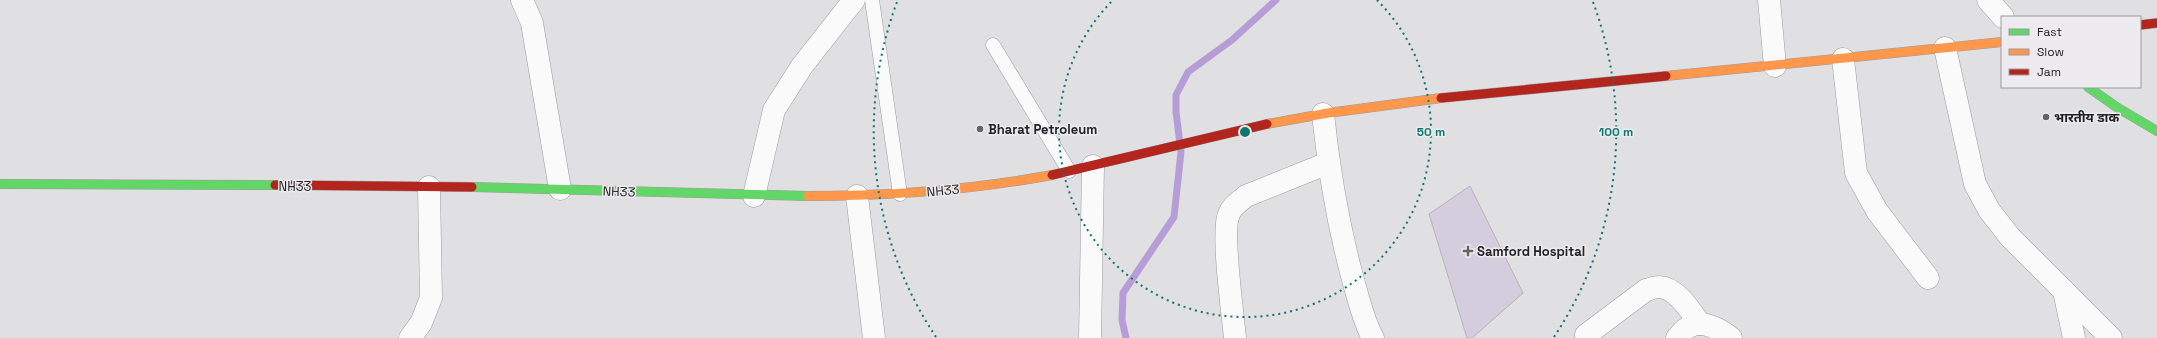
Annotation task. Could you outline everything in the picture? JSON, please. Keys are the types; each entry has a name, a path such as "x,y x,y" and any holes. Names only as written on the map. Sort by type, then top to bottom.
{"main road":[{"path":"2141,25 2157,23"},
{"name":"NH33","path":"0,184 560,189 754,196 857,196 900,194 971,188 1014,182 1093,166 1232,131 1323,114 1456,96 1566,84 1775,66 2001,42"},
{"path":"2089,88 2118,108 2157,131"}],"street":[{"path":"522,0 532,24 560,189"},
{"path":"754,196 774,110 802,66 854,0"},
{"path":"1769,0 1775,66"},
{"path":"1988,0 2002,16"},
{"path":"1945,48 1976,184 1989,210 2010,237 2111,338"},
{"path":"1843,59 1856,173 1877,211 1928,278"},
{"path":"1323,114 1328,163 1348,261 1367,327 1373,338"},
{"path":"1235,338 1226,240 1228,215 1234,205 1246,196 1328,163"},
{"path":"1090,338 1093,166"},
{"path":"410,338 421,323 431,298 429,187"},
{"path":"857,196 874,338"},
{"path":"1586,335 1646,290 1658,287 1670,290 1682,301 1700,324"},
{"path":"2064,291 2074,338"},
{"path":"1677,338 1689,327 1700,324 1714,327 1730,338"}],"lane":[{"path":"872,0 900,194"},
{"path":"993,45 1069,171"}],"building":[{"path":"1470,186 1523,293 1472,338 1467,338 1429,214"}],"waterway":[{"path":"1126,338 1122,320 1123,293 1174,217 1181,152 1176,112 1176,95 1188,72 1232,40 1276,0"}],"traffic: fast":[{"path":"2089,88 2118,108 2157,131"},
{"path":"0,184 275,185"},
{"path":"472,187 808,196"}],"traffic: slow":[{"path":"1666,76 2001,42"},
{"path":"1267,124 1328,113 1441,98"},
{"path":"808,196 869,195 930,191 991,185 1052,175"}],"traffic: jam":[{"path":"2141,25 2157,23"},
{"path":"1441,98 1666,76"},
{"path":"1052,175 1267,124"},
{"path":"275,185 472,187"}],"place":[{"name":"भारतीय डाक","path":"2046,117"},
{"name":"Bharat Petroleum","path":"980,129"},
{"name":"Samford Hospital","path":"1468,251"}]}
